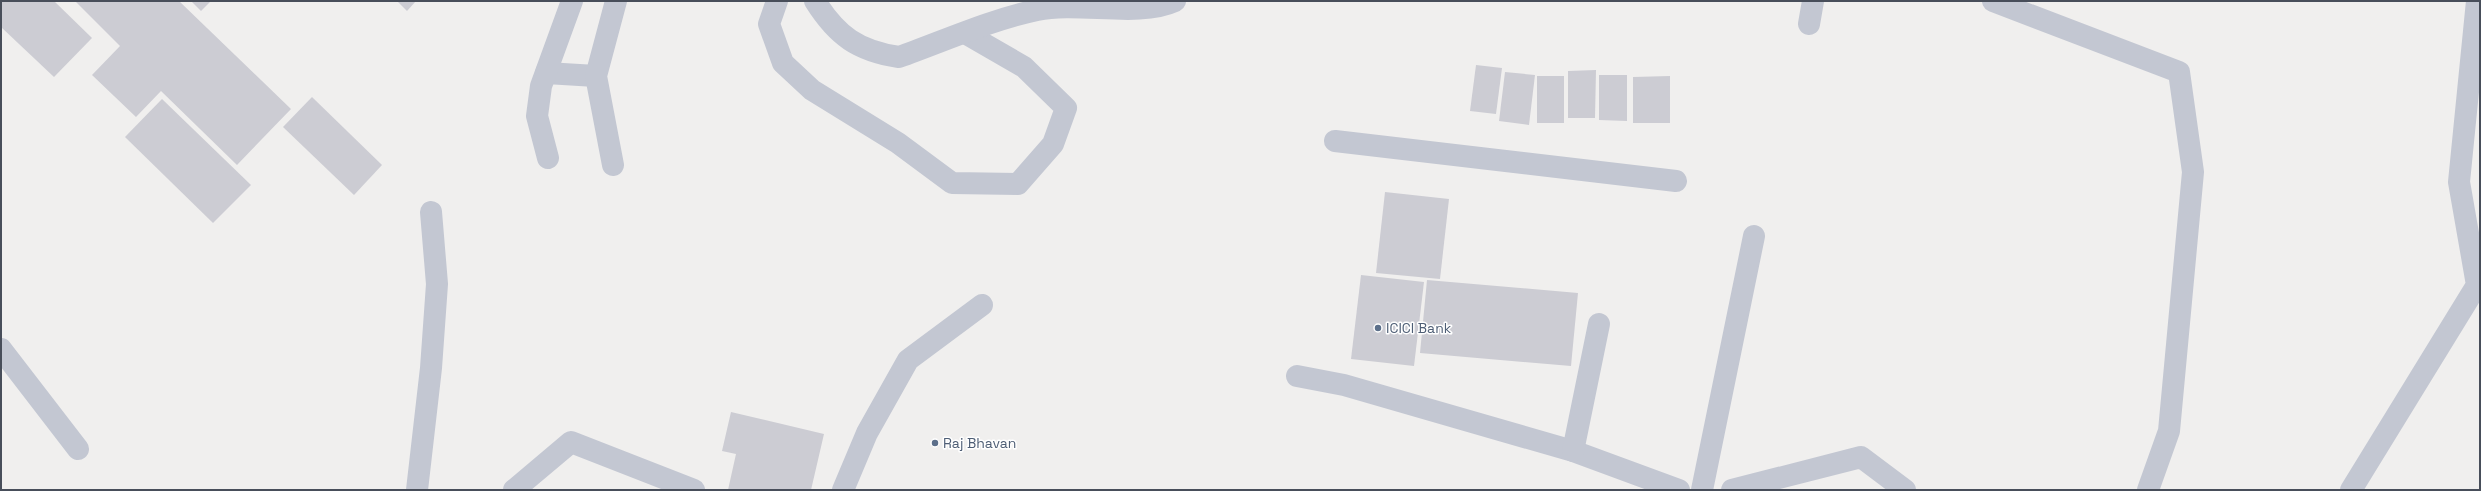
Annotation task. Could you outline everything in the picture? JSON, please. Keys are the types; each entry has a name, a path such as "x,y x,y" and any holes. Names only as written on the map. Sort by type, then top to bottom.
{"street":[{"path":"548,158 537,116 541,86 572,1"},
{"path":"613,165 596,76 616,1"},
{"path":"777,1 769,24 783,63 812,90 898,142 952,183 1018,184 1053,144 1066,108 1024,67 965,33"},
{"path":"815,1 842,35 858,46 880,54 899,57 965,33 1037,10 1068,7 1160,8 1174,1"},
{"path":"1809,24 1813,1"},
{"path":"1993,1 2178,72 2193,172 2168,431 2148,490"},
{"path":"2351,490 2478,285 2459,182 2478,1"},
{"path":"546,73 596,76"},
{"path":"1335,141 1676,181"},
{"path":"417,490 431,368 437,284 431,212"},
{"path":"1702,490 1754,236"},
{"path":"843,490 867,433 908,360 982,305"},
{"path":"1573,451 1599,324"},
{"path":"1,349 78,449"},
{"path":"1297,376 1344,385 1573,451 1679,490"},
{"path":"514,490 571,442 694,490"},
{"path":"1732,490 1861,457 1905,490"}],"building":[{"path":"1,1 54,1 92,38 54,77 1,27"},
{"path":"75,1 179,1 291,109 237,165 161,91 136,117 92,75 120,46"},
{"path":"191,1 211,1 201,11"},
{"path":"397,1 416,1 407,11"},
{"path":"1476,65 1502,68 1496,114 1470,111"},
{"path":"1596,70 1595,118 1568,118 1568,71"},
{"path":"1505,72 1535,75 1529,125 1499,121"},
{"path":"1599,75 1627,75 1627,121 1599,120"},
{"path":"1537,76 1564,76 1564,123 1537,123"},
{"path":"1670,76 1670,123 1633,123 1633,77"},
{"path":"312,97 382,165 354,195 283,127"},
{"path":"162,99 251,185 213,223 125,137"},
{"path":"1385,192 1449,199 1440,279 1376,273"},
{"path":"1361,275 1424,282 1414,366 1351,359"},
{"path":"1427,280 1578,293 1571,366 1420,353"},
{"path":"731,412 824,434 811,490 728,490 736,454 722,451"}],"place":[{"name":"ICICI Bank","path":"1378,328"},
{"name":"Raj Bhavan","path":"935,443"}]}
